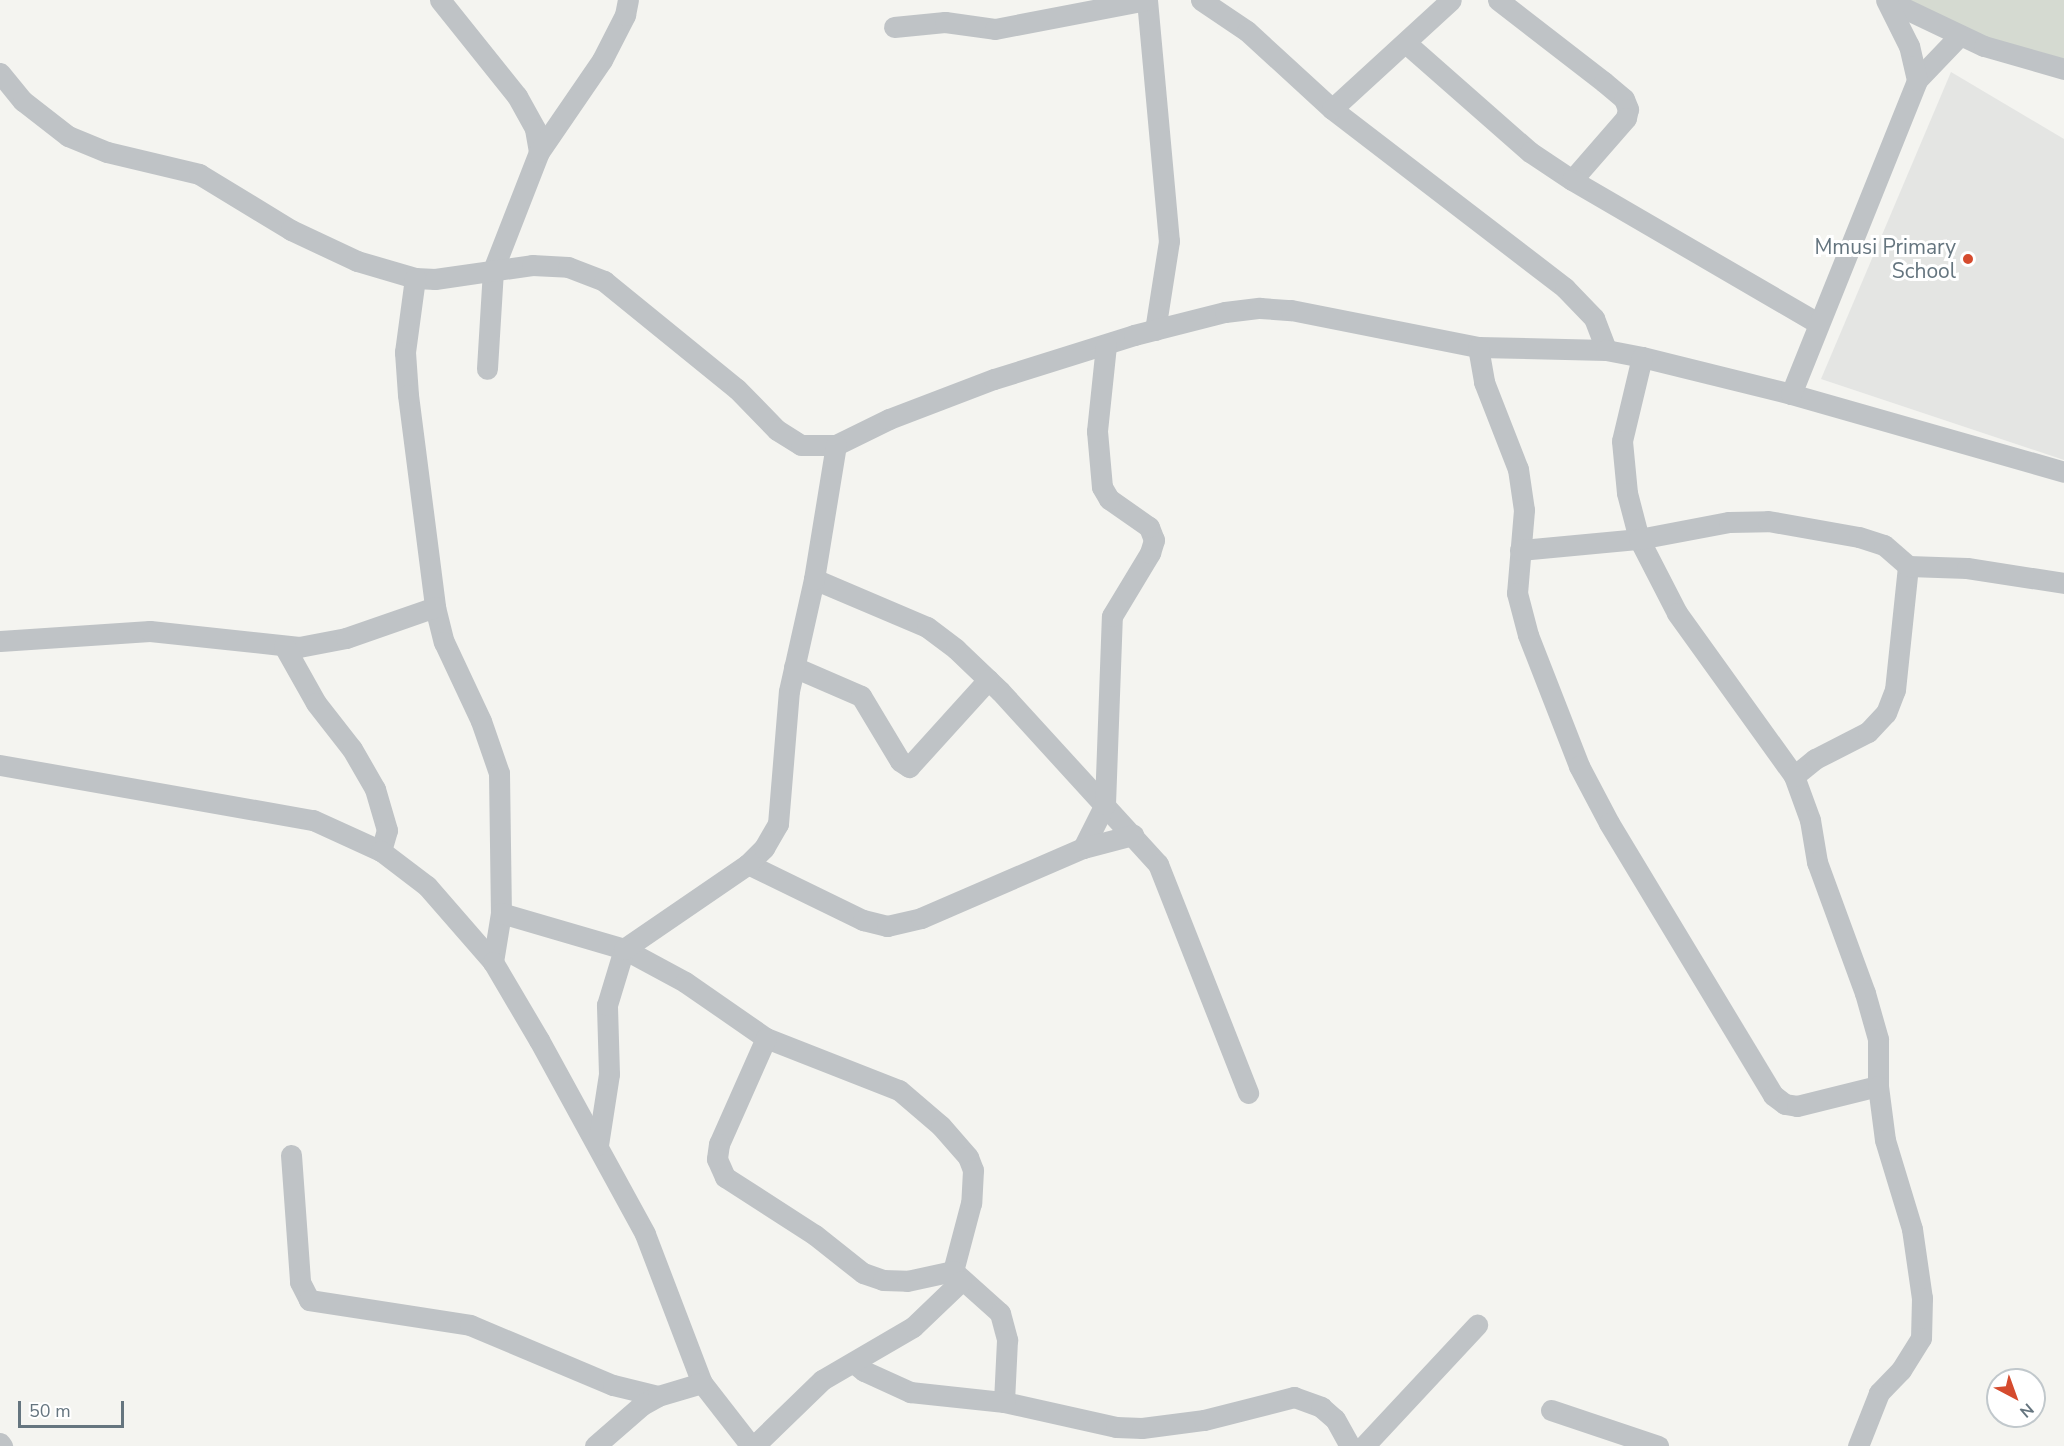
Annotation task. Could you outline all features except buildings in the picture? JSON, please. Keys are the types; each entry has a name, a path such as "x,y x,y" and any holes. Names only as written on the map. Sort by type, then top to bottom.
{"street":[{"path":"440,0 517,96 535,129 539,152"},
{"path":"487,369 493,270 539,152 602,60 626,15 628,0"},
{"path":"894,27 945,22 995,29 1146,0 1169,241 1155,330"},
{"path":"1202,0 1247,31 1332,109 1565,288 1594,318 1606,350"},
{"path":"1332,109 1358,81 1407,44 1451,0"},
{"path":"1498,0 1624,99 1628,109 1626,118 1572,180"},
{"path":"1886,0 1959,35 2064,69"},
{"path":"1886,0 1909,46 1917,80"},
{"path":"1791,394 1917,80 1959,35"},
{"path":"1407,44 1495,124 1572,180 1818,323"},
{"path":"0,74 23,100 68,136 107,152 199,174 330,249 415,278 532,265 568,267 604,281 737,390 777,430 801,445 836,445 889,419 994,379 1155,330 1224,312 1260,308 1291,310 1478,347 1606,350 1642,357 1791,394 2064,472"},
{"path":"415,278 405,352 408,395 435,607 444,642 481,721 499,773 501,913 493,962"},
{"path":"1083,848 1105,804 1112,616 1150,553 1154,540 1149,527 1109,499 1102,487 1097,431 1106,345"},
{"path":"1478,347 1484,382 1518,469 1524,510 1517,593 1528,635 1579,766 1773,1095 1785,1104 1797,1106 1878,1086"},
{"path":"1642,357 1622,441 1627,493 1639,539 1677,613 1794,776 1810,820 1817,862 1872,1016 1878,1039 1878,1086 1886,1140 1912,1228 1922,1298 1921,1338 1901,1370 1879,1393 1858,1446"},
{"path":"598,1145 609,1074 607,1005 624,949 748,864 775,834 782,812 788,703 813,579 836,445"},
{"path":"1520,550 1639,539 1729,522 1768,521 1859,537 1884,545 1908,566 1967,568 2064,583"},
{"path":"1794,776 1815,759 1868,732 1886,712 1896,681 1908,566"},
{"path":"813,579 927,627 988,680 1158,864 1248,1093"},
{"path":"0,641 150,631 221,636 284,646 346,638 435,607"},
{"path":"284,646 316,703 352,749 375,789 387,830 381,851"},
{"path":"794,667 861,696 900,761 909,767 988,680"},
{"path":"0,765 280,811 337,828 381,851 427,886 493,962 598,1145 658,1261 702,1383 753,1446 822,1380 914,1327 957,1276 974,1185 968,1157 899,1090 766,1038 685,982 624,949 501,913"},
{"path":"748,864 863,920 887,926 921,918 1083,848 1132,835"},
{"path":"766,1038 719,1144 717,1159 726,1177 815,1235 863,1273 883,1280 907,1281 957,1276 994,1306 1004,1322 1007,1340 1004,1402"},
{"path":"291,1155 300,1282 309,1300 470,1325 613,1385 658,1396"},
{"path":"1364,1446 1477,1325"},
{"path":"854,1363 864,1371 910,1392 1004,1402 1116,1427 1142,1428 1204,1420 1294,1397 1321,1407 1335,1419 1350,1446"},
{"path":"595,1446 626,1417 658,1396 702,1383"},
{"path":"1551,1410 1658,1446"}],"shaded area":[{"path":"1898,0 2064,0 2064,70"},
{"name":"Mmusi Primary School","path":"1951,72 2064,139 2064,460 1821,379"}],"place":[{"name":"Mmusi Primary School","path":"1968,259"}]}
